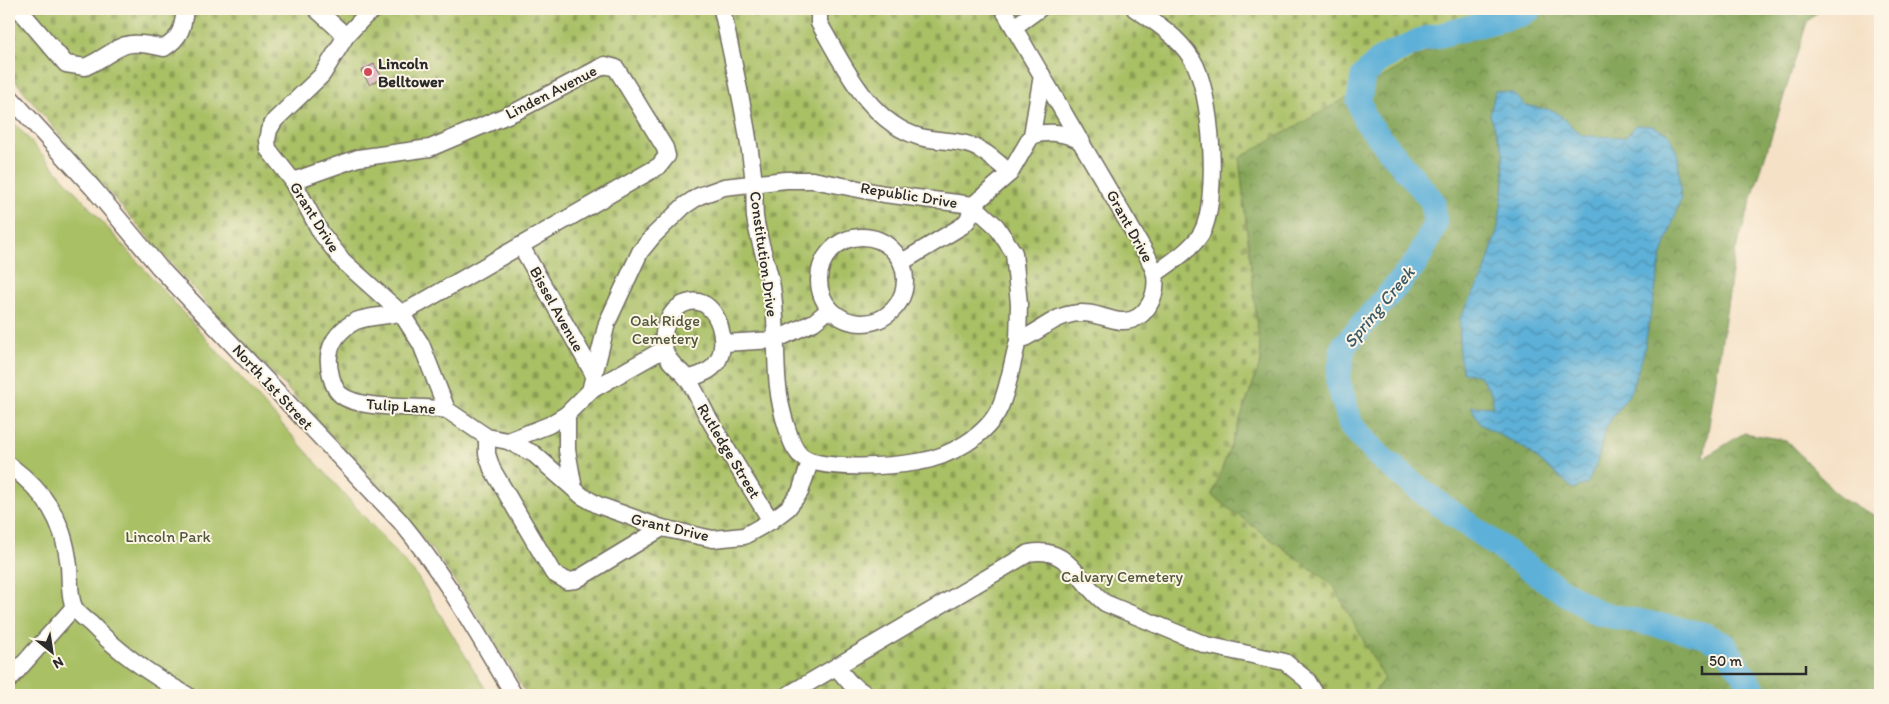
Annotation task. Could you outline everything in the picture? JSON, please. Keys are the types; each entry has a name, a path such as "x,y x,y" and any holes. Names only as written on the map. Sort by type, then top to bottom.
{"street":[{"path":"19,9 66,64 85,67 125,44 136,42 164,48 175,41 182,32 185,9"},
{"path":"316,9 346,36"},
{"name":"Grant Drive","path":"375,9 366,15 346,36 322,75 275,120 269,130 268,149 293,181 321,233 343,261 401,312 421,344 447,410 487,437 508,441 534,454 582,496 598,506 662,528 713,538 744,536 771,521 788,508 800,492 810,462"},
{"name":"Constitution Drive","path":"722,9 754,183 758,230 772,290 775,378 779,400 792,445 810,462"},
{"name":"Grant Drive","path":"1003,9 1148,257 1155,274 1153,298 1147,310 1138,317 1121,321 1095,314 1071,314 1056,318 1030,336 1018,341"},
{"path":"1014,27 1039,9"},
{"path":"1134,9 1172,35 1193,60 1205,96 1210,146 1212,186 1208,219 1201,235 1155,274"},
{"path":"821,11 819,23 852,79 871,105 888,120 919,137 967,144 983,151 1010,172"},
{"name":"Linden Avenue","path":"293,181 358,158 430,148 517,111 605,64 616,68 661,139 667,156 659,166 521,246 401,312"},
{"path":"902,262 962,226 968,220 973,205 1010,172 1032,135 1042,75"},
{"name":"North 1st Street","path":"9,96 93,188 160,267 400,521 426,553 455,596 514,695"},
{"path":"1032,135 1059,132 1068,134 1082,142"},
{"name":"Republic Drive","path":"590,391 593,373 607,324 640,252 653,236 684,206 699,196 724,187 754,183 813,180 884,194 973,205 996,226 1014,252 1019,304 1018,341"},
{"path":"858,236 876,239 892,249 902,262 905,279 901,297 893,310 883,318 860,323 843,319 830,309 819,288 819,273 823,259 831,249 846,240 858,236"},
{"name":"Bissel Avenue","path":"521,246 593,373"},
{"path":"690,302 700,303 710,310 721,328 724,343 720,358 711,369 688,379 668,359 664,349 669,317 678,307 690,302"},
{"path":"724,343 775,340 814,322 830,309"},
{"name":"Tulip Lane","path":"401,312 356,321 341,331 330,350 329,360 334,385 341,395 355,402 447,410"},
{"path":"810,462 848,466 920,462 942,456 961,446 986,426 999,408 1018,341"},
{"path":"508,441 549,425 567,414 590,391 664,349"},
{"name":"Rutledge Street","path":"688,379 730,454 771,521"},
{"path":"567,414 567,450 574,489"},
{"path":"487,437 487,454 492,470 546,563 558,577 567,581 576,580 662,528"},
{"path":"9,465 30,481 46,501 58,522 67,547 74,607 104,638 127,657 187,695"},
{"path":"788,695 1029,553 1039,551 1057,554 1065,559 1092,592 1105,603 1206,646 1285,662 1307,680 1316,695"},
{"path":"9,680 74,607"},
{"path":"836,667 850,683 867,695"}],"green space":[{"name":"Oak Ridge Cemetery","path":"9,9 1504,9 1239,158 1261,361 1212,496 1333,585 1384,678 1372,695 527,695 490,634 441,561 393,501 200,296 82,162 9,73"},
{"path":"1167,9 1821,9 1807,22 1735,253 1704,458 1744,433 1786,440 1842,499 1880,518 1880,695 1373,695 1384,678 1333,585 1212,496 1261,361 1239,157"},
{"name":"Lincoln Park","path":"9,117 417,576 489,695 9,695"}],"water":[{"path":"1495,91 1513,93 1525,105 1555,111 1583,136 1626,137 1636,125 1653,126 1669,134 1678,156 1681,198 1661,258 1643,356 1630,393 1606,427 1597,462 1588,483 1574,489 1524,448 1480,424 1471,406 1493,407 1493,396 1480,376 1463,372 1459,356 1460,318 1484,274 1498,227 1504,183 1503,151 1490,115"}],"building":[{"path":"374,64 382,77 370,85 361,71"}],"waterway":[{"name":"Spring Creek","path":"1530,9 1522,14 1421,40 1381,59 1363,76 1359,100 1365,120 1433,202 1435,225 1416,263 1343,347 1338,381 1351,425 1379,456 1428,496 1550,583 1597,613 1702,634 1724,645 1757,695"}],"place":[{"name":"Lincoln Belltower","path":"368,72"}],"park label":[{"name":"Calvary Cemetery","path":"1122,576"}]}
